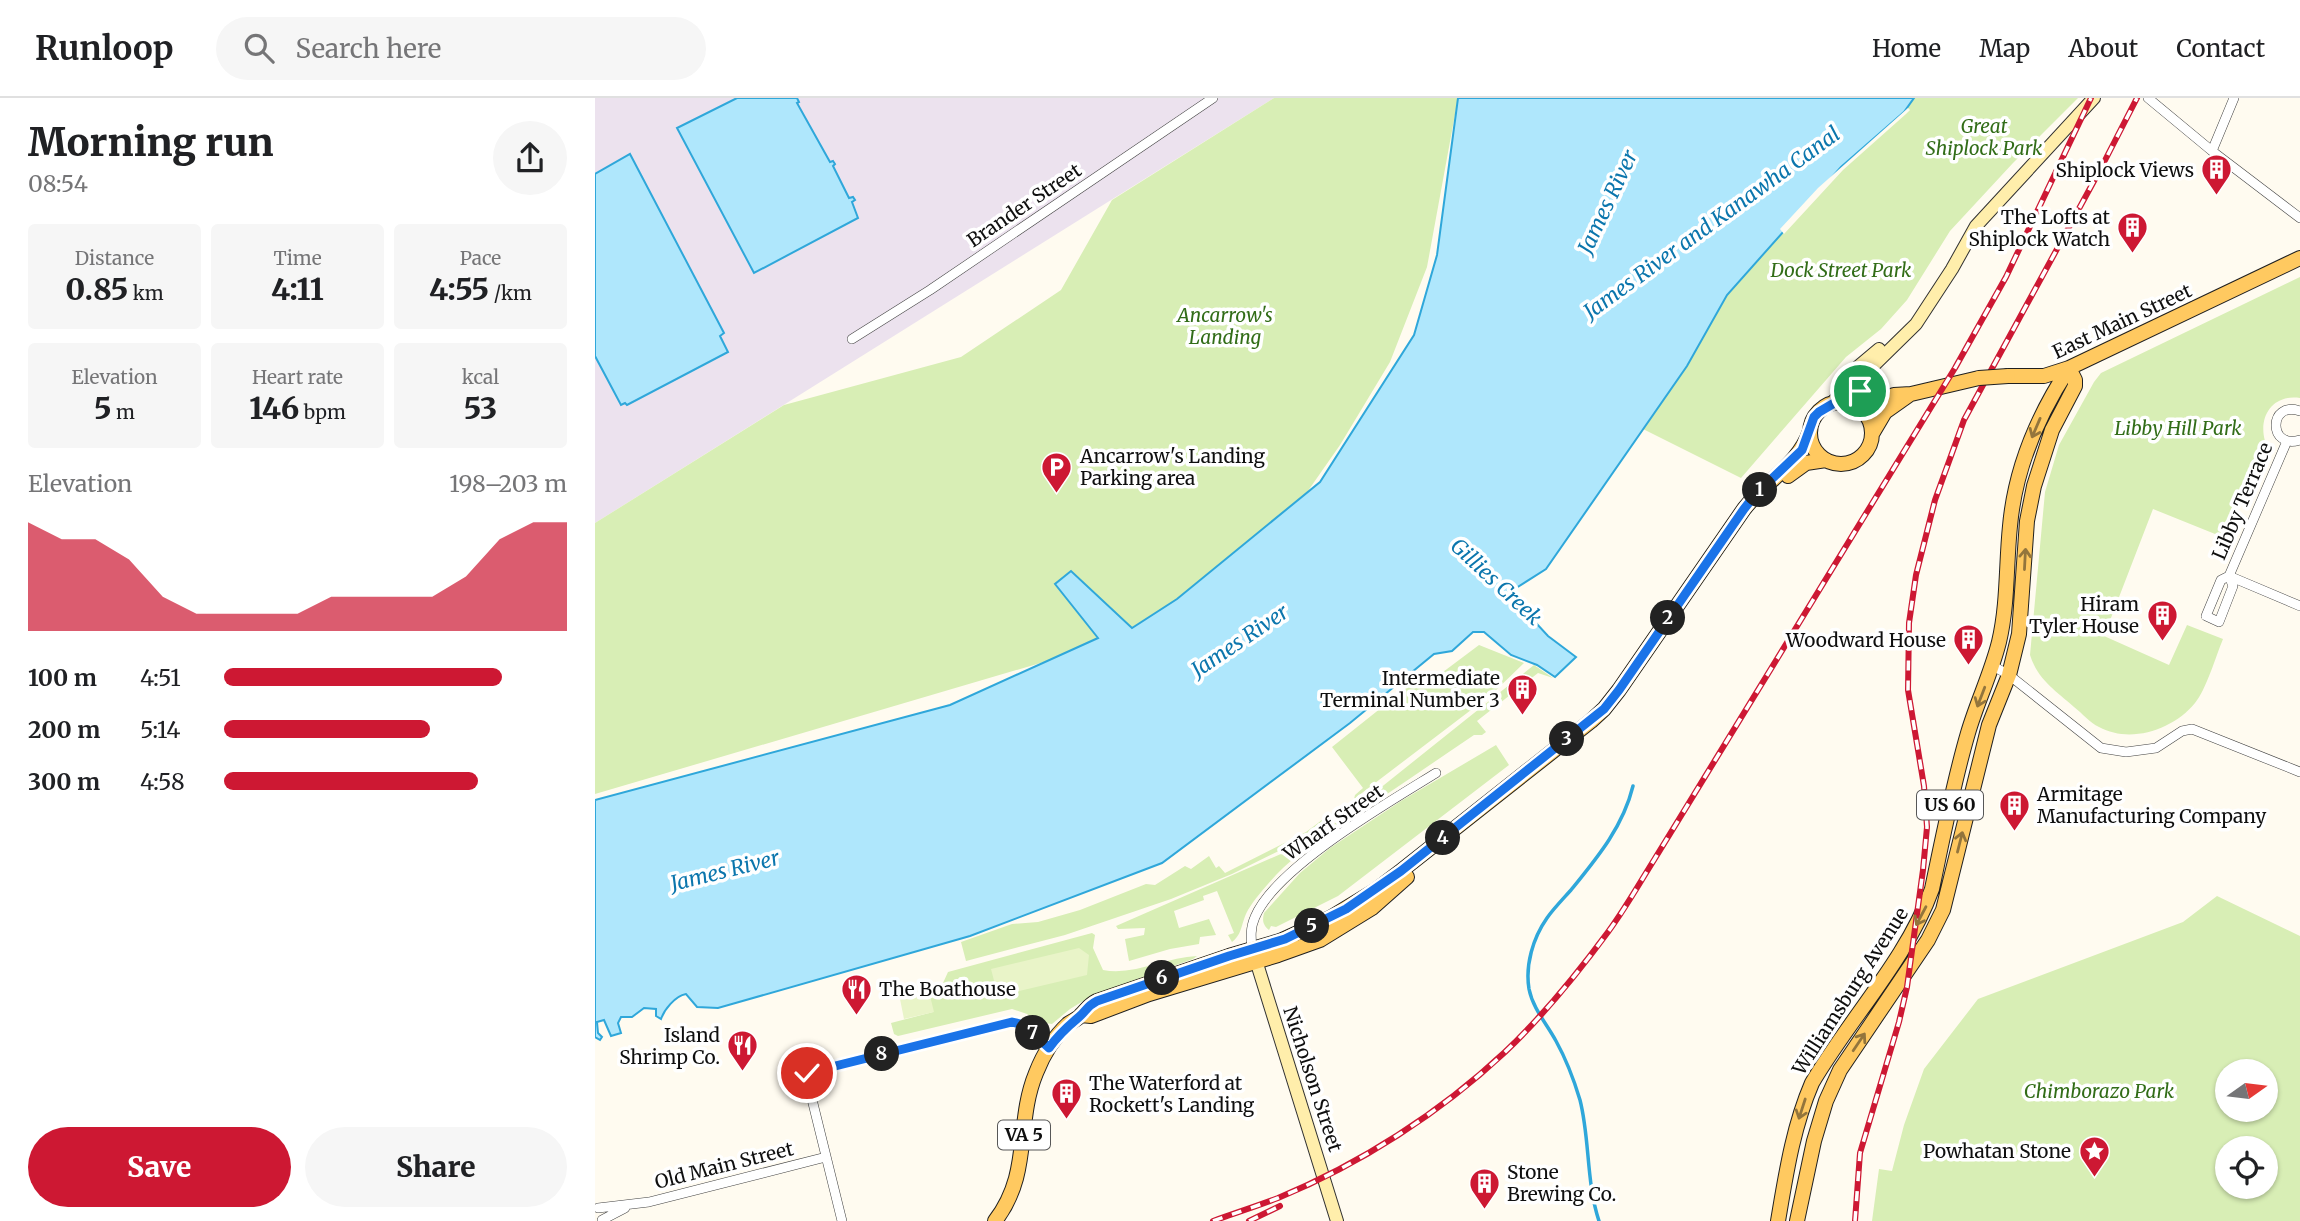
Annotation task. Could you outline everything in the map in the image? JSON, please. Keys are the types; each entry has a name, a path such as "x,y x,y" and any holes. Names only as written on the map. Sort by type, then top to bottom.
{"main road":[{"path":"1831,404 1859,365 1903,328 1990,208 2094,98"},
{"path":"1872,433 1867,416 1859,407 1860,387 1865,374 1916,324 1952,270 1967,240"},
{"name":"East Main Street","path":"1859,407 1895,395 1979,379 2039,377 2069,368 2300,258"},
{"name":"Williamsburg Avenue","path":"1778,1221 1795,1133 1812,1083 1902,948 1926,907 1964,748 1993,666 2003,618 2010,524 2017,486 2039,422 2069,368"},
{"name":"Williamsburg Avenue","path":"1797,1221 1814,1141 1826,1101 1840,1070 1928,940 1943,910 1989,725 2009,675 2022,611 2029,510 2049,439 2075,386 2069,368"},
{"name":"East Main Street","path":"1872,433 1885,412 1911,394"},
{"name":"VA 5","path":"995,1221 1016,1184 1033,1082 1049,1048 1070,1023 1081,1016 1091,1016 1254,955 1376,890 1599,714 1619,690 1744,509 1763,487 1798,456 1805,446 1814,417 1831,404 1842,402 1859,407"},
{"path":"1810,431 1816,451 1826,460"},
{"name":"VA 5","path":"1254,955 1312,943 1362,916 1405,878 1601,724 1624,699 1759,503 1798,467 1826,460 1844,464 1859,458 1868,449 1872,433"},
{"name":"Nicholson Street","path":"1254,955 1337,1221"}],"street":[{"name":"Brander Street","path":"852,339 930,290 1213,98"},
{"path":"2148,98 2300,218"},
{"path":"2212,151 2234,98"},
{"path":"2300,411 2291,408 2286,410 2277,417 2276,428 2281,438 2287,441 2300,440"},
{"name":"Libby Terrace","path":"2229,576 2233,586 2219,622 2206,616 2221,580 2229,576 2287,441"},
{"path":"2229,576 2300,606"},
{"path":"1993,666 2009,675 2101,748 2126,752 2156,748 2182,731 2192,729 2300,772"},
{"name":"Wharf Street","path":"1254,955 1251,933 1257,912 1290,873 1345,832 1437,774"},
{"path":"842,1221 807,1073 1012,1022 1024,1025 1049,1048"},
{"name":"Old Main Street","path":"629,1206 597,1206 602,1220 629,1206 826,1157"}],"shaded area":[{"path":"595,98 1274,98 595,523"}],"green space":[{"name":"Ancarrow's Landing","path":"1274,98 1458,98 1427,267 1390,362 1340,445 1287,521 1177,599 1131,628 1071,571 1056,584 1098,638 1054,659 595,794 595,523 784,405 961,357 1061,290 1112,200"},
{"name":"Dock Street Park","path":"1914,98 2078,98 1950,231 1907,300 1881,329 1846,357 1741,478 1643,429 1687,366 1727,295 1841,167 1904,112"},
{"name":"Libby Hill Park","path":"2300,277 2300,398 2275,403 2266,415 2263,432 2265,441 2225,538 2153,509 2104,636 2169,665 2187,625 2223,639 2207,682 2195,703 2175,721 2163,727 2150,732 2124,734 2099,727 2048,684 2033,664 2030,655 2045,492 2059,445 2101,373"},
{"path":"1479,645 1524,663 1492,694 1354,799 1363,788 1332,747 1425,673 1431,681"},
{"path":"1534,665 1553,678 1538,673 1477,721 1486,732 1474,735 1366,808 1361,808 1359,805"},
{"path":"1496,745 1509,765 1338,896 1276,927 1271,926 1269,930 1265,926 1264,913 1300,873 1330,848 1401,801"},
{"path":"1338,808 1340,810 1308,836 1232,874 1171,899 1065,935 966,961 961,942 1012,924 1038,922 1080,910 1146,884 1155,885 1185,866 1191,869 1209,856 1216,868 1219,866 1225,873 1306,832"},
{"path":"1346,816 1346,822 1300,853 1276,875 1251,905 1238,935 1232,942 1228,935 1234,933 1217,891 1203,896 1204,900 1174,911 1179,928 1209,919 1216,935 1200,937 1199,944 1129,961 1125,939 1144,935 1145,928 1118,929 1116,926 1306,843"},
{"name":"Chimborazo Park","path":"2217,896 2300,936 2300,1221 1872,1221 1879,1169 1892,1171 1904,1125 1924,1069 1978,999 2183,922"},
{"path":"1092,933 1095,935 1093,948 1103,970 1126,970 1197,956 1093,995 1052,1024 1038,1022 1027,1014 1012,1009 898,1036 894,1034 891,1023 933,1012 929,992 932,987 943,983 948,972"},
{"path":"1079,948 1089,955 1087,975 998,996 991,969"},
{"path":"929,992 934,1012 904,1019 900,999"}],"water":[{"path":"737,98 797,98 797,103 830,162 835,164 833,166 849,198 853,197 855,200 852,202 858,218 754,273 677,128"},
{"path":"1458,98 1914,98 1904,112 1841,167 1727,295 1687,366 1546,569 1513,590 1513,598 1548,636 1576,657 1555,677 1537,665 1511,655 1484,632 1473,632 1452,651 1434,654 1350,723 1162,863 970,936 718,1008 697,1007 686,994 671,1004 661,1019 656,1016 656,1009 644,1008 632,1017 621,1017 618,1023 621,1033 611,1036 604,1020 597,1022 598,1033 602,1037 600,1040 595,1037 595,800 950,705 1098,638 1055,584 1071,571 1132,628 1177,599 1320,482 1414,335 1437,255"},
{"path":"630,154 724,333 720,336 728,352 627,405 621,405 595,356 595,174"}],"pier":[{"path":"1908,108 1910,110 1906,114 1843,170 1784,234 1780,229 1818,188"}],"waterway":[{"name":"Gillies Creek","path":"1599,1221 1592,1191 1580,1100 1563,1055 1534,1003 1529,989 1528,971 1531,952 1542,926 1608,841 1623,815 1633,786"}],"railway":[{"path":"1213,1221 1309,1184 1369,1153 1426,1116 1505,1052 1546,1009 1584,963 1632,896 1955,368 2006,277 2091,98"},
{"path":"1855,1221 1860,1153 1907,987 1923,870 1927,827 1924,786 1908,690 1909,623 1916,575 1935,500 1964,420 2137,98"},
{"path":"1249,1221 1280,1206"}],"place":[{"name":"Shiplock Views","path":"2217,197"},
{"name":"The Lofts at Shiplock Watch","path":"2133,255"},
{"name":"Ancarrow's Landing Parking area","path":"1057,494"},
{"name":"Hiram Tyler House","path":"2162,642"},
{"name":"Woodward House","path":"1969,667"},
{"name":"Intermediate Terminal Number 3","path":"1523,716"},
{"name":"Armitage Manufacturing Company","path":"2014,832"},
{"name":"The Boathouse","path":"856,1016"},
{"name":"Island Shrimp Co.","path":"743,1073"},
{"name":"The Waterford at Rockett's Landing","path":"1066,1121"},
{"name":"Powhatan Stone","path":"2094,1178"},
{"name":"Stone Brewing Co.","path":"1484,1210"}],"route":[{"path":"807,1073 1012,1022 1024,1025 1049,1048 1070,1023 1081,1016 1087,1006 1097,1001 1285,939 1330,918 1376,890 1604,709 1749,502 1802,450 1814,417 1824,407 1836,402 1858,407 1860,391"}],"park label":[{"name":"Great Shiplock Park","path":"1984,137"}],"water label":[{"name":"James River","path":"1608,202"},
{"name":"James River and Kanawha Canal","path":"1712,223"},
{"name":"James River","path":"1240,641"},
{"name":"James River","path":"725,871"}]}
